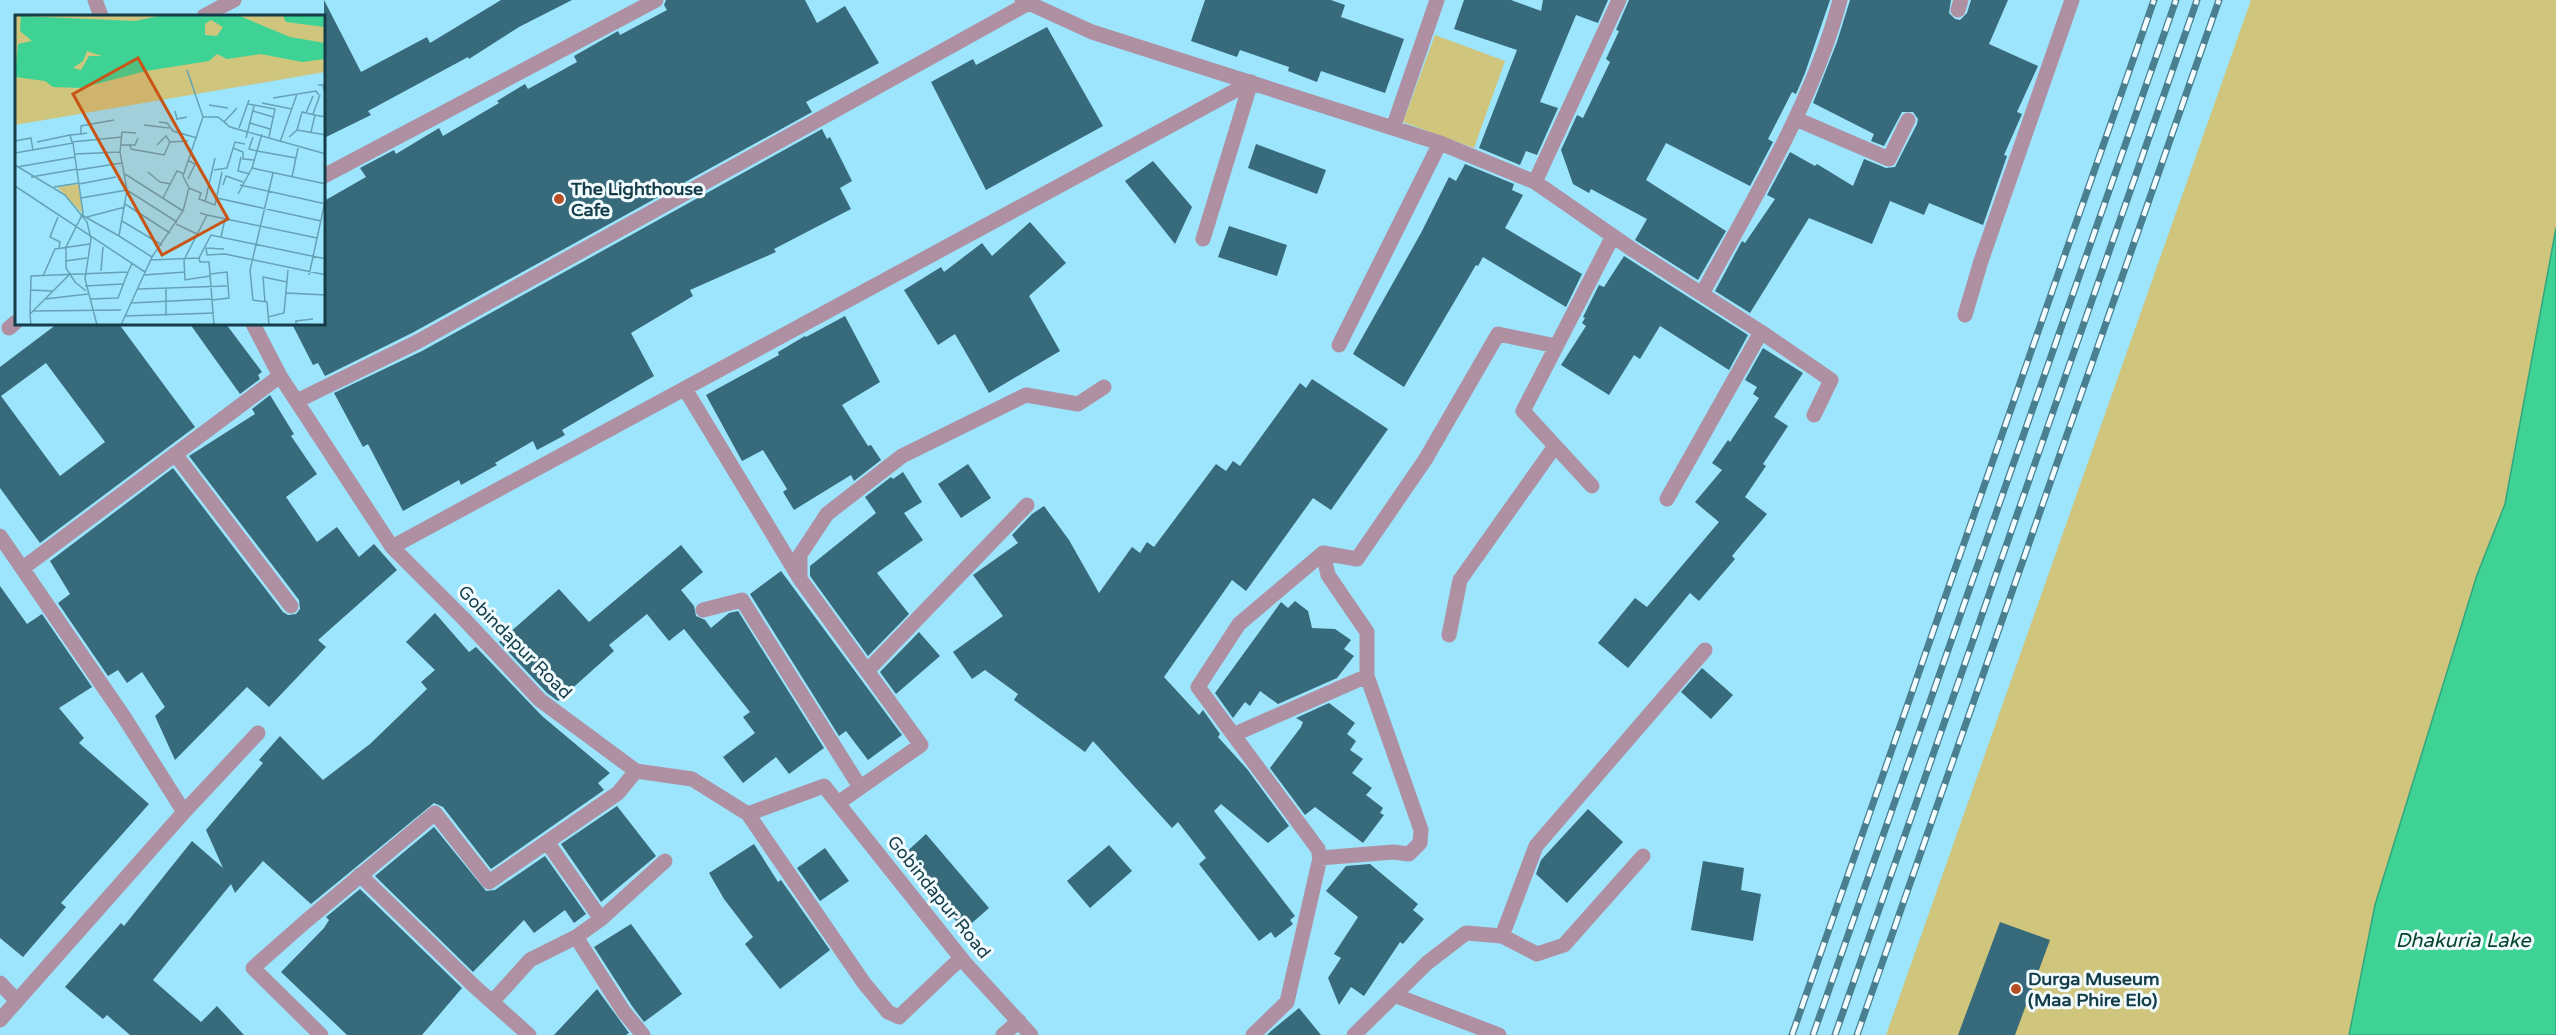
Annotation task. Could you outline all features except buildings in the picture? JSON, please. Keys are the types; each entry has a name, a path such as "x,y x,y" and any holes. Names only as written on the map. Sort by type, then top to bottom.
{"street":[{"path":"95,0 101,15"},
{"path":"206,15 234,0"},
{"path":"326,175 656,0"},
{"path":"1393,128 1437,0"},
{"path":"1535,182 1619,0"},
{"path":"1702,294 1796,119 1830,38 1840,0"},
{"path":"1965,315 1981,261 2072,0"},
{"path":"297,401 417,342 1026,1 1092,32 1440,143 1535,182 1831,380 1814,415"},
{"path":"1203,239 1251,82"},
{"path":"392,547 1251,82"},
{"path":"1796,119 1889,159 1908,120"},
{"path":"1339,345 1440,143"},
{"path":"1592,486 1523,411 1613,236"},
{"name":"Gobindapur Road","path":"254,326 280,376 392,547 540,700 636,771 693,779 748,814 824,786 961,958 1031,1035"},
{"path":"1667,498 1761,332"},
{"path":"1323,553 1356,560 1425,460 1498,334 1556,346"},
{"path":"23,568 280,376"},
{"path":"800,579 800,555 827,514 902,456 1026,395 1078,404 1104,387"},
{"path":"685,389 800,579 921,745 838,803"},
{"path":"1449,635 1460,580 1555,446"},
{"path":"175,454 291,606"},
{"path":"867,672 1027,505"},
{"path":"0,536 124,717 184,812"},
{"path":"1320,858 1393,852 1409,854 1420,843 1421,830 1367,676 1367,632 1328,575 1323,553"},
{"path":"1253,1035 1287,1002 1320,858 1318,849 1198,687 1239,624 1323,553"},
{"path":"704,610 742,600 860,787"},
{"path":"1502,936 1536,846 1705,650"},
{"path":"1235,734 1367,676"},
{"path":"0,1020 184,812 258,733"},
{"path":"321,1035 253,968 360,875 435,813 489,882 618,793 636,771"},
{"path":"748,814 857,973 888,1012 899,1017 961,958"},
{"path":"547,842 601,919"},
{"path":"1354,1035 1426,963 1466,933 1502,936 1537,954 1564,945 1643,856"},
{"path":"492,1002 530,960 576,937 601,919 665,861"},
{"path":"360,875 492,1002 530,1035"},
{"path":"576,937 624,1012 643,1035"},
{"path":"0,983 17,1001"},
{"path":"1394,995 1499,1035"},
{"path":"1004,1035 1019,1021"}],"shaded area":[{"path":"2251,0 2556,0 2556,1035 1886,1035"},
{"path":"1435,35 1505,61 1474,148 1403,122"}],"water":[{"name":"Dhakuria Lake","path":"2556,228 2556,1035 2349,1035 2375,905 2477,575 2505,504"}],"railway":[{"path":"1792,1035 2154,0"},
{"path":"1813,1035 2176,0"},
{"path":"1835,1035 2197,0"},
{"path":"1857,1035 2219,0"}],"place":[{"name":"The Lighthouse Cafe","path":"559,199"},
{"name":"Durga Museum (Maa Phire Elo)","path":"2016,989"}]}
